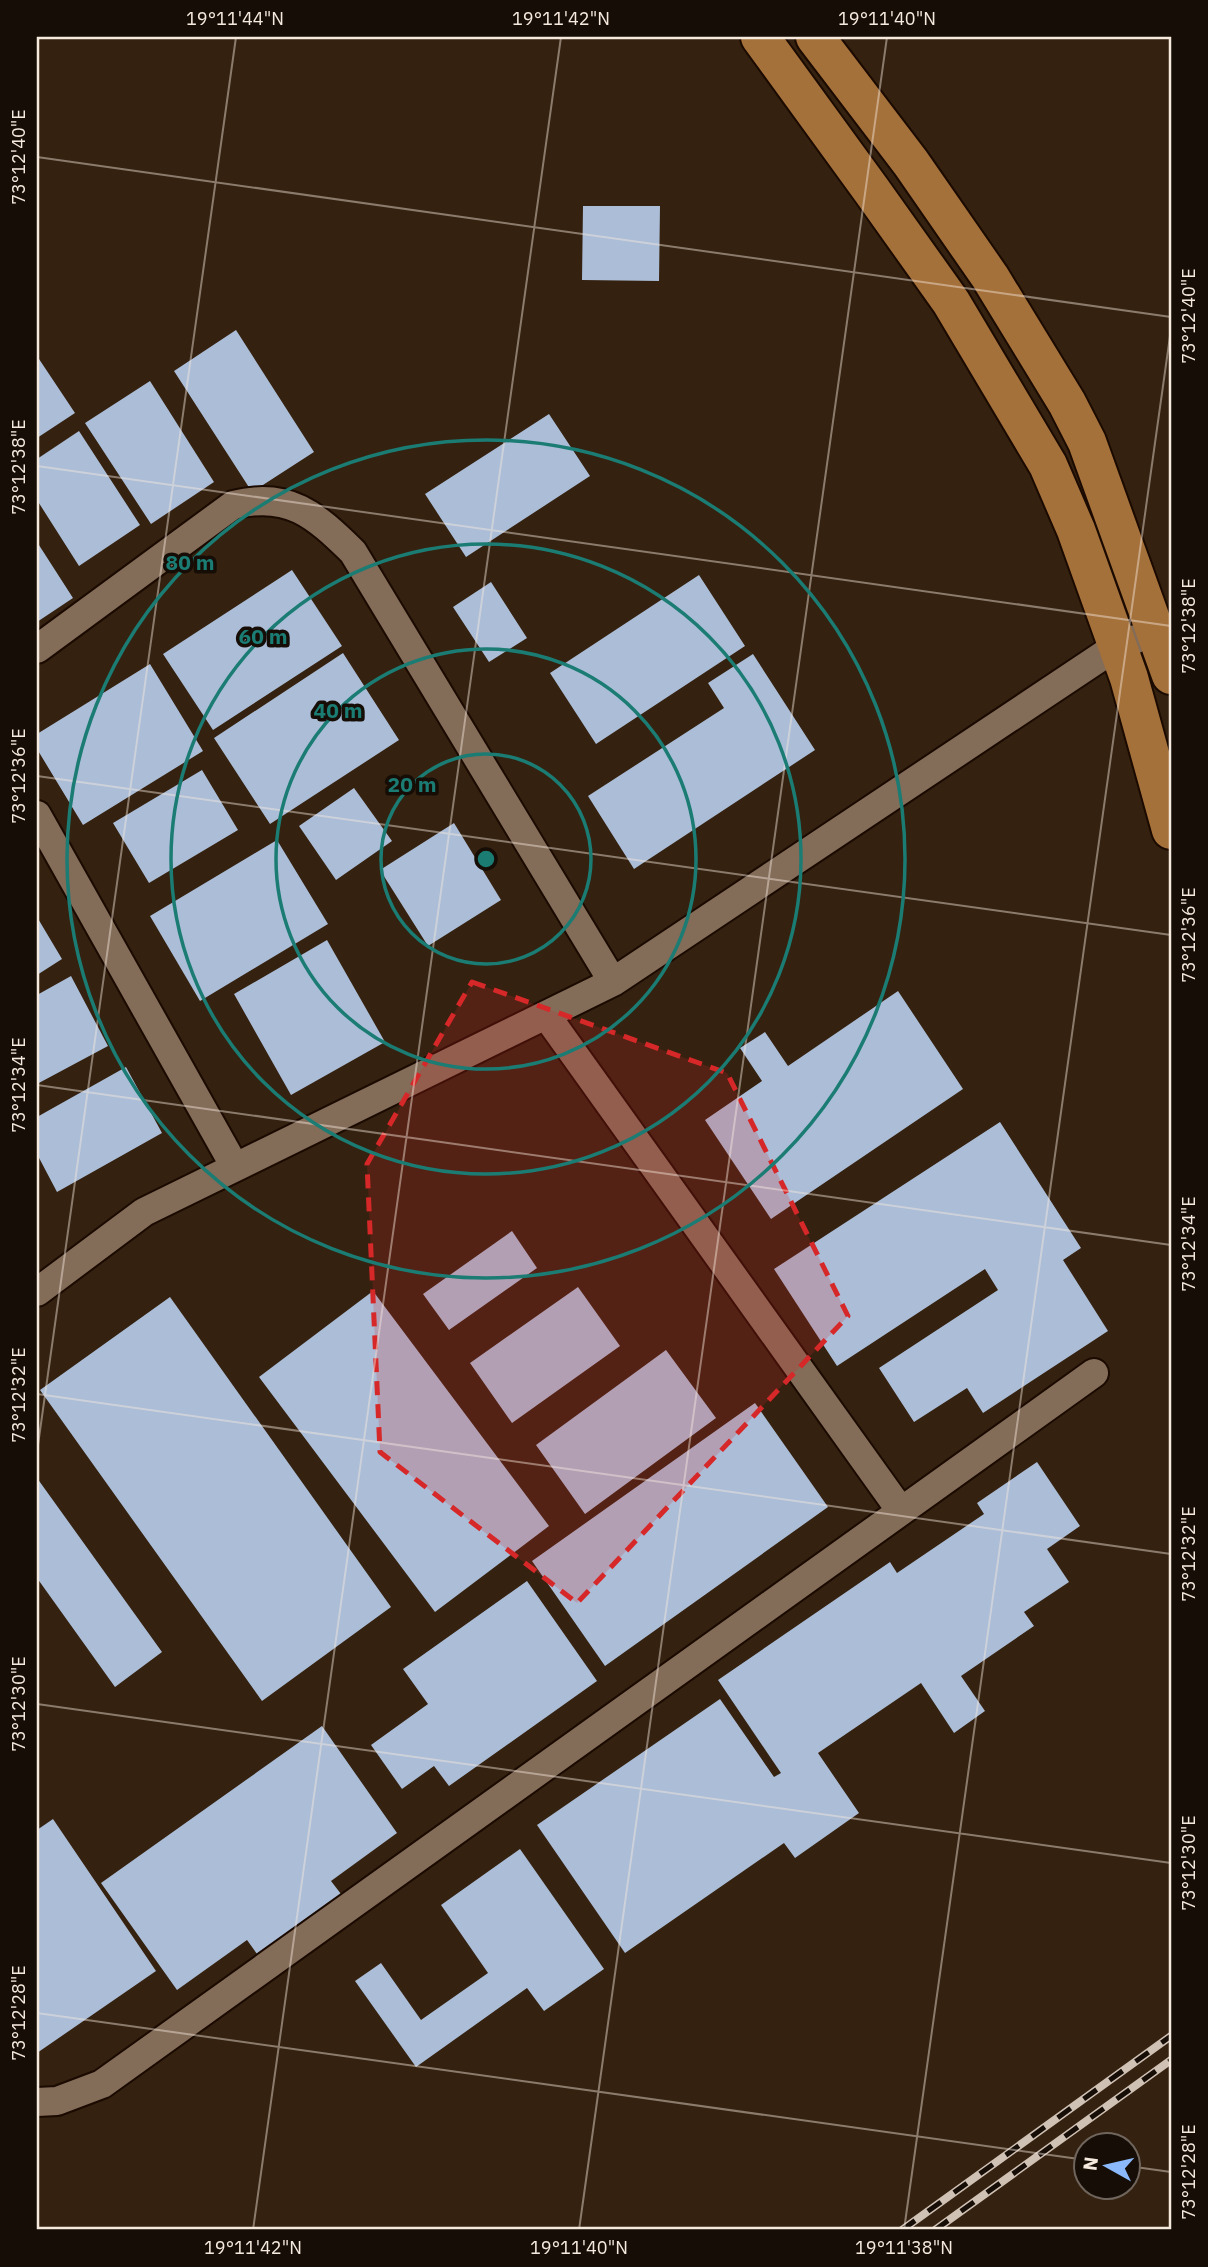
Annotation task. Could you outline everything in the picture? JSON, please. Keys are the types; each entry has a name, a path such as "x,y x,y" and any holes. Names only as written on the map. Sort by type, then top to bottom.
{"main road":[{"path":"760,37 951,302 1048,465 1076,530 1129,678 1171,830"},
{"path":"815,37 911,163 990,277 1067,403 1087,442 1171,675"}],"street":[{"path":"37,649 233,505 257,499 288,504 323,523 353,552 613,982"},
{"path":"37,1292 144,1212 613,982 1117,646 1156,631"},
{"path":"37,815 235,1167"},
{"path":"546,1015 901,1511"},
{"path":"37,2102 57,2101 102,2084 1094,1373"}],"highlighted area":[{"path":"472,982 727,1073 848,1316 577,1603 380,1452 367,1164"}],"building":[{"path":"583,206 660,206 659,281 582,280"},
{"path":"236,330 314,452 252,492 174,371"},
{"path":"37,356 75,413 37,438"},
{"path":"150,381 214,482 151,524 85,423"},
{"path":"549,414 590,476 466,557 425,494"},
{"path":"79,431 140,525 79,566 37,500 37,459"},
{"path":"37,542 73,598 37,622"},
{"path":"292,570 342,646 213,730 163,654"},
{"path":"699,575 745,646 596,744 550,673"},
{"path":"491,582 527,638 489,662 453,607"},
{"path":"343,653 399,740 270,824 214,738"},
{"path":"753,654 815,750 634,869 588,796 724,708 708,683"},
{"path":"150,664 203,751 83,825 37,749 37,734"},
{"path":"202,770 238,830 149,883 113,823"},
{"path":"354,788 392,841 336,880 299,826"},
{"path":"454,823 501,900 428,946 380,870"},
{"path":"277,840 328,924 200,1001 150,916"},
{"path":"37,917 62,959 37,975"},
{"path":"327,940 385,1042 291,1095 234,994"},
{"path":"71,976 108,1046 37,1084 37,995"},
{"path":"898,991 963,1089 771,1219 705,1120 762,1081 740,1048 765,1032 788,1066"},
{"path":"126,1067 162,1133 57,1192 37,1154 37,1117"},
{"path":"1000,1122 1081,1248 1063,1260 1108,1331 983,1413 967,1388 914,1422 879,1368 998,1290 985,1269 837,1366 774,1269"},
{"path":"512,1231 537,1268 449,1330 423,1294"},
{"path":"578,1287 620,1346 512,1423 470,1363"},
{"path":"373,1291 549,1526 435,1612 259,1377"},
{"path":"170,1297 391,1607 262,1701 40,1390"},
{"path":"666,1350 716,1418 585,1514 536,1445"},
{"path":"755,1403 828,1507 605,1666 532,1561"},
{"path":"1037,1462 1080,1526 1047,1549 1069,1582 1024,1612 1034,1626 961,1676 985,1711 954,1733 921,1683 818,1753 859,1813 795,1858 784,1843 625,1953 537,1825 720,1699 774,1777 781,1773 718,1680 890,1562 897,1573 984,1514 977,1503"},
{"path":"37,1478 162,1652 115,1687 37,1578"},
{"path":"527,1581 597,1681 449,1786 434,1766 402,1789 371,1745 428,1704 403,1669"},
{"path":"322,1726 397,1833 331,1881 341,1894 257,1954 247,1940 177,1990 101,1883"},
{"path":"53,1819 156,1971 37,2053 37,1830"},
{"path":"520,1849 604,1969 544,2011 527,1988 416,2067 355,1981 381,1963 421,2020 488,1973 441,1905"}],"railway":[{"path":"902,2230 1171,2036"},
{"path":"935,2230 1171,2060"}]}
